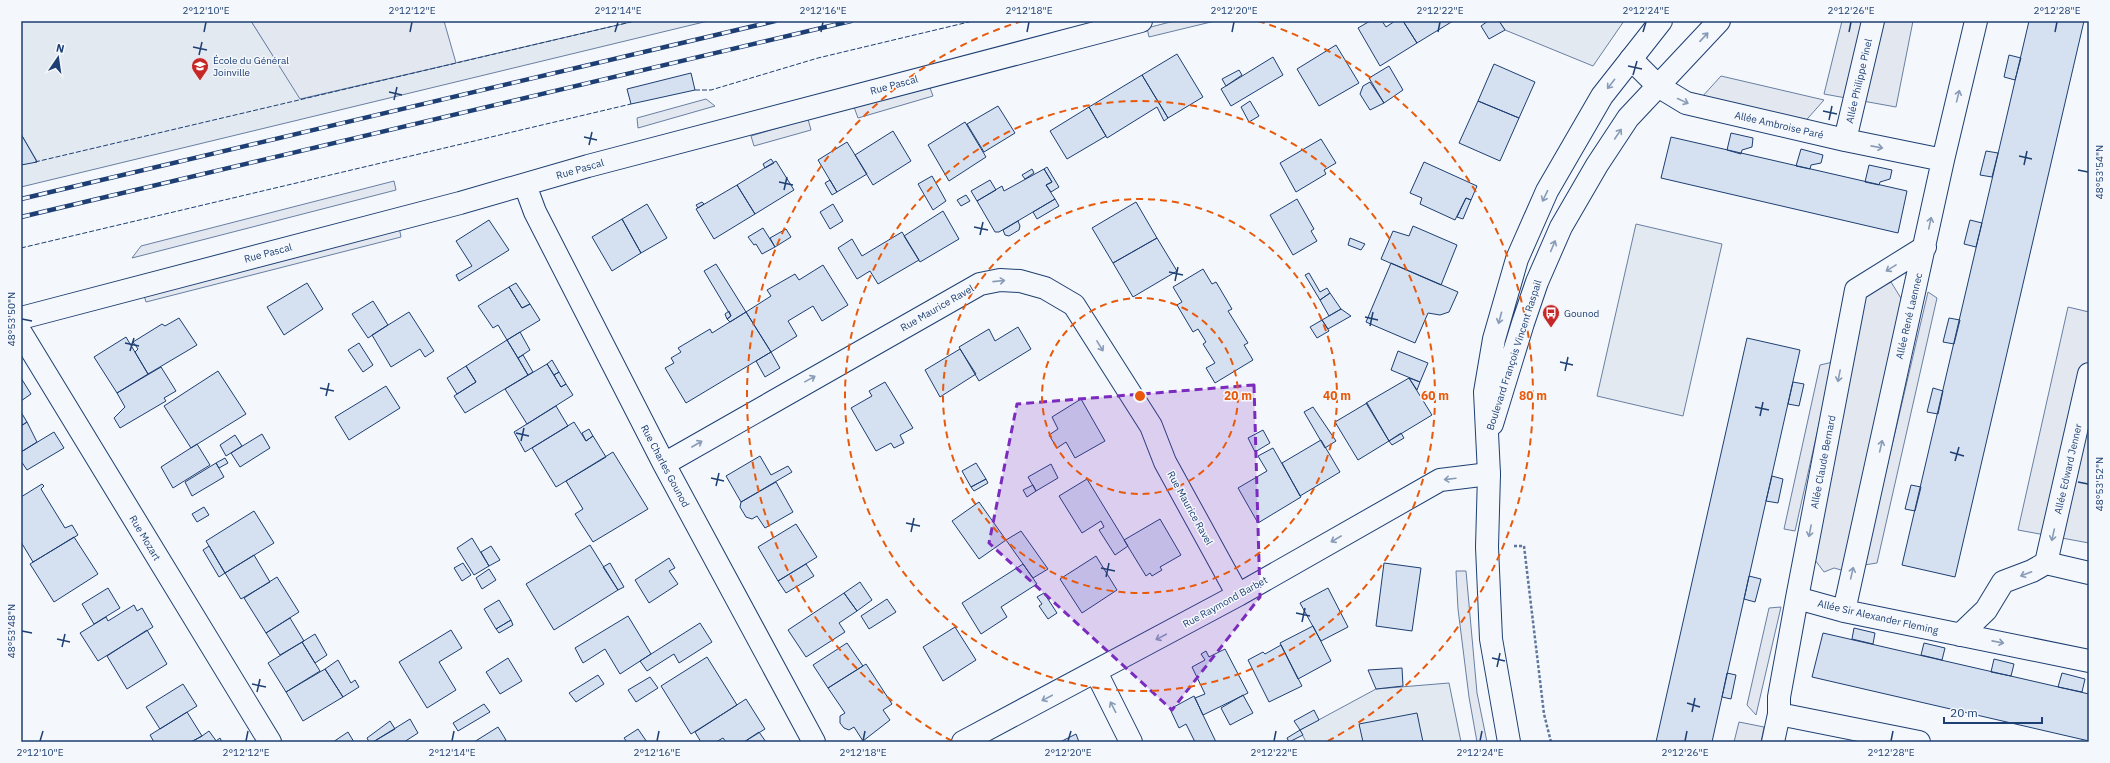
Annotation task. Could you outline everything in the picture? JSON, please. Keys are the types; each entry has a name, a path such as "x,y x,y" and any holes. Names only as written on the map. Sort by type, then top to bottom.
{"street":[{"name":"Rue Pascal","path":"21,318 525,185 595,164 1141,21"},
{"name":"Boulevard François Vincent Raspail","path":"1509,742 1491,639 1487,547 1489,474 1486,384 1494,339 1517,259 1531,225 1562,162 1602,96 1661,21"},
{"name":"Boulevard François Vincent Raspail","path":"1488,436 1528,309 1561,226 1597,165 1628,118 1719,21"},
{"name":"Allée Philippe Pinel","path":"1845,140 1873,21"},
{"name":"Allée René Laennec","path":"1844,611 1925,247 1942,160 1976,21"},
{"name":"Allée Ambroise Paré","path":"1631,59 1658,86 1686,103 1845,140 1942,160"},
{"name":"Rue Charles Gounod","path":"525,185 535,212 664,464 814,742"},
{"name":"Allée Claude Bernard","path":"1774,742 1780,714 1779,697 1856,290 1925,247"},
{"name":"Rue Maurice Ravel","path":"664,464 980,284 1000,280 1020,281 1045,288 1074,305 1151,426 1165,462 1238,595"},
{"name":"Rue Mozart","path":"21,333 270,742"},
{"name":"Allée Edward Jenner","path":"2046,563 2089,374"},
{"name":"Rue Raymond Barbet","path":"963,742 1238,595 1440,480 1489,474"},
{"path":"1960,635 1986,610 2004,582 2032,571 2046,563 2089,573"},
{"name":"Allée Sir Alexander Fleming","path":"1797,598 1844,611 2089,661"},
{"path":"1096,672 1130,742"},
{"path":"1780,714 1918,742"}],"path":[{"path":"1512,546 1524,546 1544,714 1551,742"}],"highlighted area":[{"path":"1254,385 1260,597 1172,710 989,543 1017,404"}],"shaded area":[{"name":"École du Général Joinville","path":"21,21 251,21 301,99 635,21 708,21 21,187 21,165 37,161 21,134"},
{"path":"251,21 444,21 456,63 300,99"},
{"path":"1174,21 1215,21 1149,37 1147,28"},
{"path":"1499,21 1624,21 1593,66 1505,30"},
{"path":"1842,21 1913,21 1896,107 1824,94"},
{"path":"1721,76 1824,100 1801,126 1701,98"},
{"path":"929,85 933,96 858,118 854,107"},
{"path":"706,99 715,106 638,128 637,118"},
{"path":"808,119 811,130 754,146 751,136"},
{"path":"394,181 396,190 132,258 141,246"},
{"path":"1636,224 1722,244 1683,416 1597,396"},
{"path":"399,227 401,237 146,302 143,292"},
{"path":"1891,282 1907,308 1845,571 1834,568 1824,572 1809,552 1865,295"},
{"path":"1928,292 1937,298 1877,563 1864,565"},
{"path":"2068,307 2089,312 2089,543 2018,530"},
{"path":"1833,362 1795,531 1784,529 1820,365"},
{"path":"1456,571 1466,571 1477,693 1487,742 1477,742 1469,697 1458,609"},
{"path":"1781,607 1756,715 1747,705 1769,608"},
{"path":"1449,683 1461,742 1306,742 1300,730 1376,689"},
{"path":"1739,722 1764,727 1761,742 1734,742"}],"building":[{"path":"1370,21 1382,21 1386,27 1395,21 1403,21 1417,43 1380,66 1358,28"},
{"path":"1403,21 1453,21 1417,43"},
{"path":"1488,21 1499,21 1505,30 1489,39 1481,26"},
{"path":"2029,21 2084,21 1955,577 1902,565"},
{"path":"1336,45 1359,83 1319,106 1297,69"},
{"path":"1177,54 1203,97 1168,118 1142,75"},
{"path":"2009,55 2021,58 2015,80 2004,77"},
{"path":"1273,57 1283,75 1231,106 1221,89"},
{"path":"1494,64 1535,82 1519,118 1478,101"},
{"path":"1389,66 1403,90 1384,103 1369,78"},
{"path":"1239,70 1242,75 1226,86 1222,79"},
{"path":"691,73 695,90 631,104 627,89"},
{"path":"1142,75 1168,118 1164,121 1157,107 1107,138 1089,107"},
{"path":"1370,82 1384,103 1370,110 1360,94 1363,86"},
{"path":"1250,101 1259,116 1249,122 1241,107"},
{"path":"1478,101 1519,118 1500,161 1459,143"},
{"path":"998,106 1015,133 984,152 967,124"},
{"path":"1089,107 1106,136 1067,159 1050,131"},
{"path":"965,122 986,157 949,181 928,145"},
{"path":"893,131 911,161 873,185 855,155"},
{"path":"1731,133 1753,138 1752,147 1742,150 1741,154 1727,150"},
{"path":"21,134 37,162 21,165"},
{"path":"1671,137 1907,191 1898,233 1661,178"},
{"path":"1321,139 1336,163 1324,170 1326,174 1296,192 1280,163"},
{"path":"847,142 867,174 837,192 818,160"},
{"path":"1801,149 1823,155 1821,163 1811,165 1810,169 1796,166"},
{"path":"1986,151 1998,153 1992,177 1980,175"},
{"path":"771,159 774,163 765,168 763,164"},
{"path":"776,161 794,190 755,214 737,185"},
{"path":"1424,162 1477,186 1471,200 1466,198 1455,220 1420,204 1422,198 1410,193"},
{"path":"1869,165 1892,170 1890,179 1880,182 1879,185 1865,182"},
{"path":"1047,167 1059,187 1051,192 1046,185 1052,182 1044,169"},
{"path":"1032,169 1034,173 1025,179 1022,175"},
{"path":"1044,169 1052,182 1046,185 1055,199 999,232 995,232 977,201 1002,186 1004,191"},
{"path":"932,176 946,201 933,210 918,184"},
{"path":"830,180 837,192 832,195 825,183"},
{"path":"990,180 996,190 977,201 971,191"},
{"path":"737,185 755,214 714,239 696,209"},
{"path":"966,195 970,201 961,206 957,200"},
{"path":"1466,198 1471,200 1463,219 1457,217"},
{"path":"1055,199 1059,206 1037,219 1033,212"},
{"path":"1297,199 1314,229 1311,231 1317,241 1293,255 1270,215"},
{"path":"702,202 704,204 698,208 696,205"},
{"path":"1136,202 1157,238 1113,263 1092,228"},
{"path":"647,204 667,238 641,253 622,219"},
{"path":"833,204 843,221 830,229 820,212"},
{"path":"943,211 959,239 920,262 904,236"},
{"path":"622,219 641,253 612,271 592,237"},
{"path":"489,220 509,250 459,281 456,275 472,266 456,241"},
{"path":"1970,220 1982,223 1976,247 1964,244"},
{"path":"1018,221 1020,226 1019,230 1009,236 1005,235 1003,230"},
{"path":"1413,226 1457,245 1441,285 1381,259 1393,231 1409,236"},
{"path":"763,228 775,247 762,254 756,244 754,245 748,237"},
{"path":"786,229 791,237 775,247 770,238"},
{"path":"902,232 919,260 878,284 870,271 857,279 838,248 852,239 862,256"},
{"path":"1157,238 1177,271 1133,297 1113,263"},
{"path":"1350,238 1365,244 1361,250 1348,245"},
{"path":"1391,263 1458,292 1449,312 1440,315 1428,313 1415,343 1366,322"},
{"path":"716,264 746,312 730,322 727,319 731,316 704,271"},
{"path":"823,265 848,305 822,321 813,306 788,321 797,336 771,352 746,312 771,296 767,290 795,274 799,280"},
{"path":"1203,269 1212,284 1216,282 1232,309 1228,311 1248,343 1244,345 1253,360 1215,383 1206,368 1215,363 1203,344 1206,342 1198,329 1193,332 1177,305 1182,302 1173,287"},
{"path":"1309,273 1320,292 1327,288 1330,293 1320,300 1305,275"},
{"path":"307,283 323,309 284,335 267,307"},
{"path":"516,283 530,304 522,308 509,287"},
{"path":"509,287 522,308 530,304 540,320 507,340 498,325 493,328 478,306"},
{"path":"1330,293 1341,309 1329,316 1320,300"},
{"path":"373,301 388,325 368,338 352,314"},
{"path":"1341,309 1351,316 1328,329 1322,320"},
{"path":"729,311 731,316 727,319 725,314"},
{"path":"409,312 434,351 425,357 420,349 391,367 372,335"},
{"path":"746,312 771,352 686,403 665,368 674,363 671,358 681,352 678,348 710,329 712,333"},
{"path":"179,318 197,345 148,374 135,352 138,349 133,342 162,324 165,326"},
{"path":"1949,318 1960,320 1954,344 1943,342"},
{"path":"1322,320 1329,331 1317,338 1310,327"},
{"path":"1018,327 1031,349 979,381 959,347 989,329 995,341"},
{"path":"520,332 530,350 518,358 507,340"},
{"path":"126,337 148,374 117,393 94,357"},
{"path":"1747,338 1800,350 1712,742 1656,742"},
{"path":"507,340 528,375 465,413 454,396 476,382 466,366"},
{"path":"359,343 373,365 363,372 348,350"},
{"path":"960,349 976,374 940,397 925,370"},
{"path":"1398,351 1428,363 1420,382 1391,370"},
{"path":"771,352 780,368 765,377 756,361"},
{"path":"523,355 533,372 528,375 518,358"},
{"path":"552,360 559,372 554,375 547,364"},
{"path":"547,364 561,387 566,384 573,395 527,424 505,389"},
{"path":"466,366 476,382 457,394 447,378"},
{"path":"161,367 176,391 164,398 166,401 120,428 114,418 125,407 117,393"},
{"path":"218,371 246,414 191,448 164,406"},
{"path":"559,372 566,384 561,387 554,375"},
{"path":"21,378 31,394 21,401"},
{"path":"1409,378 1420,382 1417,390"},
{"path":"1409,378 1432,415 1389,441 1366,403"},
{"path":"885,382 913,428 900,435 904,443 894,448 891,443 876,451 851,408 872,396 869,391"},
{"path":"1793,382 1804,384 1799,406 1788,404"},
{"path":"386,386 400,408 349,440 335,417"},
{"path":"1933,388 1943,391 1938,414 1927,412"},
{"path":"1081,399 1105,441 1075,458 1066,442 1057,448 1049,435 1058,429 1052,417"},
{"path":"1367,403 1389,441 1358,460 1335,422"},
{"path":"556,406 568,426 525,452 514,432"},
{"path":"1313,407 1336,441 1325,448 1304,412"},
{"path":"21,412 27,422 21,426"},
{"path":"27,422 37,442 21,452 21,426"},
{"path":"574,422 586,441 593,436 606,457 556,487 532,448"},
{"path":"589,429 593,436 586,441 582,433"},
{"path":"1263,430 1270,443 1255,452 1248,438"},
{"path":"54,432 64,448 27,470 21,461 21,452"},
{"path":"1401,433 1404,438 1392,445 1389,441"},
{"path":"262,434 270,448 240,467 231,453"},
{"path":"235,435 242,446 226,456 220,445"},
{"path":"1321,440 1340,472 1300,496 1282,463"},
{"path":"197,444 210,465 173,488 161,467"},
{"path":"1273,448 1301,497 1258,523 1238,488 1267,471 1258,456"},
{"path":"613,452 648,509 593,542 575,514 583,509 566,481"},
{"path":"760,456 771,475 788,466 792,472 741,502 726,476"},
{"path":"225,458 228,463 219,468 216,463"},
{"path":"216,463 224,477 192,496 185,482"},
{"path":"976,463 986,479 971,487 962,471"},
{"path":"1051,464 1058,478 1036,491 1028,477"},
{"path":"1772,476 1783,479 1778,503 1766,501"},
{"path":"986,479 988,483 974,491 971,487"},
{"path":"1087,479 1128,546 1115,555 1099,530 1104,527 1101,521 1082,533 1059,496"},
{"path":"776,482 793,512 765,528 757,516 752,519 746,517 740,507 741,502"},
{"path":"42,484 44,486 41,489 65,528 72,525 78,535 33,562 21,542 21,497"},
{"path":"1033,485 1036,491 1027,497 1023,490"},
{"path":"1911,485 1921,487 1915,511 1905,509"},
{"path":"979,502 1006,540 979,559 952,521"},
{"path":"204,507 209,515 197,522 192,514"},
{"path":"254,511 274,543 225,573 206,541"},
{"path":"1160,519 1181,555 1160,567 1162,570 1152,576 1150,573 1146,576 1124,540"},
{"path":"796,524 817,557 778,581 758,547"},
{"path":"1021,531 1048,569 1033,578 1006,540"},
{"path":"74,537 98,574 54,602 30,564"},
{"path":"472,538 489,566 474,575 457,548"},
{"path":"590,545 618,590 554,630 526,584"},
{"path":"209,546 225,573 219,577 203,550"},
{"path":"491,546 500,560 489,566 481,552"},
{"path":"254,555 270,582 241,599 225,573"},
{"path":"1096,556 1117,590 1082,613 1060,579"},
{"path":"669,558 675,568 669,571 678,584 649,603 635,580"},
{"path":"463,563 471,575 462,581 454,568"},
{"path":"610,563 624,587 618,590 603,567"},
{"path":"1384,563 1421,568 1412,631 1376,626"},
{"path":"806,564 814,576 786,593 778,581"},
{"path":"1023,564 1037,584 1001,607 1007,617 981,634 962,603"},
{"path":"489,569 496,580 482,589 476,578"},
{"path":"1749,576 1761,579 1755,602 1744,599"},
{"path":"277,577 299,612 266,633 244,598"},
{"path":"860,582 872,600 857,611 844,593"},
{"path":"108,588 120,608 94,624 82,604"},
{"path":"1328,588 1348,627 1321,641 1300,603"},
{"path":"844,593 857,611 839,623 845,632 806,657 788,630"},
{"path":"1044,593 1057,613 1048,619 1039,606 1042,604 1037,597"},
{"path":"887,599 896,612 869,629 861,616"},
{"path":"499,600 511,620 496,629 484,609"},
{"path":"134,605 137,611 142,608 153,627 98,661 80,633 106,617 108,621"},
{"path":"628,616 651,654 620,674 605,649 583,663 575,648"},
{"path":"290,618 304,641 280,655 266,633"},
{"path":"511,620 513,625 499,633 496,629"},
{"path":"700,623 712,642 679,663 674,654 647,671 640,661"},
{"path":"1313,626 1331,661 1298,679 1280,643"},
{"path":"955,627 976,660 943,681 923,647"},
{"path":"1854,628 1875,633 1873,644 1852,639"},
{"path":"147,630 167,664 127,689 107,656"},
{"path":"451,630 462,648 439,662 456,690 427,708 399,662"},
{"path":"1823,633 2089,694 2089,741 1812,677"},
{"path":"315,634 327,655 315,663 302,642"},
{"path":"302,642 320,671 286,692 268,663"},
{"path":"847,643 863,666 828,688 813,665"},
{"path":"1924,643 1945,648 1942,660 1921,655"},
{"path":"1281,645 1302,686 1269,702 1248,660 1263,652 1265,654"},
{"path":"1225,649 1248,693 1203,715 1195,698 1205,694 1192,667 1205,660 1201,654 1206,651 1209,657"},
{"path":"707,657 737,705 691,734 661,686"},
{"path":"508,658 522,681 500,694 486,672"},
{"path":"1994,659 2014,664 2011,676 1991,672"},
{"path":"338,660 351,683 355,680 359,687 343,697 325,669"},
{"path":"866,664 892,704 883,710 890,720 863,741 854,727 849,730 844,728 840,723 840,716 845,713 828,688"},
{"path":"1402,668 1403,686 1376,689 1368,670"},
{"path":"325,669 343,697 303,721 286,692"},
{"path":"1727,673 1736,675 1731,699 1722,697"},
{"path":"2062,673 2085,679 2082,692 2058,687"},
{"path":"598,675 604,684 576,702 569,693"},
{"path":"650,677 658,688 636,702 628,690"},
{"path":"183,684 197,706 160,729 146,707"},
{"path":"1243,695 1253,713 1230,725 1221,708"},
{"path":"1194,696 1216,742 1195,742 1186,724 1179,728 1170,709"},
{"path":"746,699 765,729 744,742 726,742 723,738 716,742 701,742 695,732"},
{"path":"484,704 490,712 458,731 453,723"},
{"path":"1314,710 1319,720 1300,730 1294,721"},
{"path":"187,712 202,736 191,742 154,742 150,735"},
{"path":"1417,713 1423,742 1363,742 1359,724"},
{"path":"410,719 418,733 404,742 373,742"},
{"path":"390,721 395,729 373,742 369,742 367,738"},
{"path":"498,727 506,740 503,742 474,742"},
{"path":"638,729 647,742 627,742 624,738"},
{"path":"1300,730 1303,735 1289,742 1287,738"},
{"path":"209,731 217,742 191,742 202,736"},
{"path":"348,732 354,742 333,742"},
{"path":"759,732 766,742 744,742"},
{"path":"1076,734 1079,742 1060,742"},
{"path":"220,738 222,742 216,741"}],"railway":[{"path":"21,199 775,21"},
{"path":"21,217 851,21"}],"fence":[{"path":"35,162 635,21"},
{"path":"695,90 711,90 818,58 973,21"},
{"path":"21,248 631,104"}],"place":[{"name":"École du Général Joinville","path":"200,81"},
{"name":"Gounod","path":"1551,328"}]}
